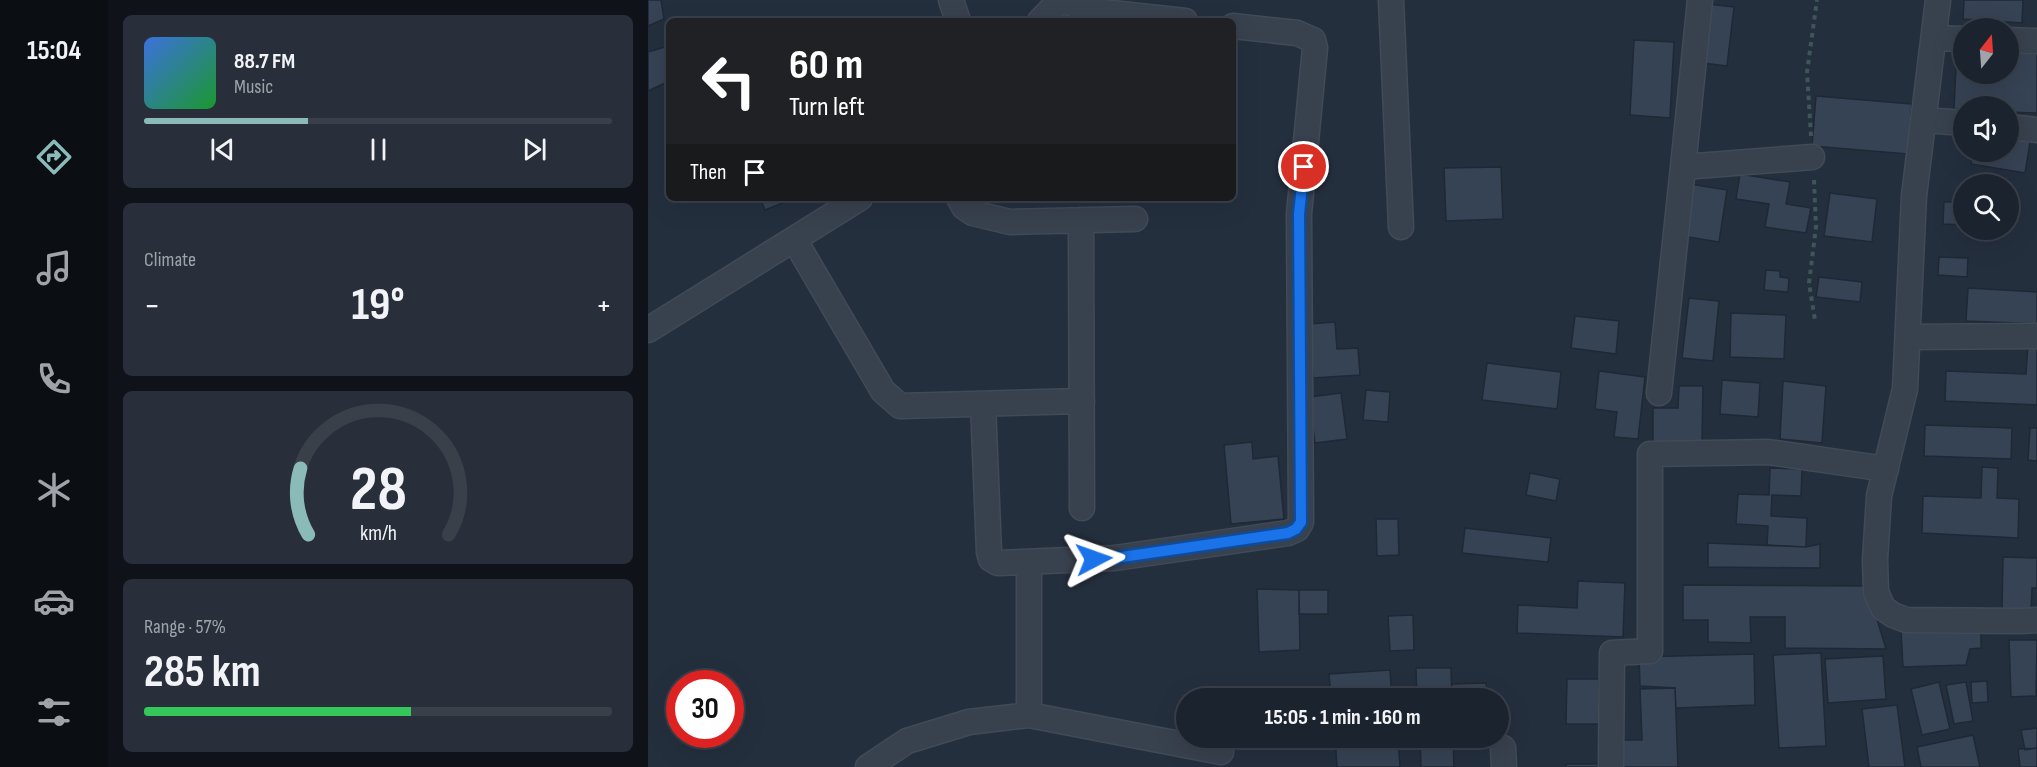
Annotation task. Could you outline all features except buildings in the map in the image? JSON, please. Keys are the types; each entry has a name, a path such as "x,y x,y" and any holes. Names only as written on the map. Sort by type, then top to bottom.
{"street":[{"path":"951,0 957,18"},
{"path":"1043,18 1060,0 1094,11 1158,18"},
{"path":"1391,0 1401,227"},
{"path":"1659,393 1700,0"},
{"path":"1938,0 1914,196 1905,389 1879,496 1875,560 1876,592 1883,608 1906,620 2037,620"},
{"path":"983,404 991,559 998,563 1127,556 1288,533 1296,529 1301,522 1299,214 1316,48 1313,40 1297,33 1236,26"},
{"path":"1934,38 1953,39"},
{"path":"2019,40 2037,41"},
{"path":"1924,120 1953,122"},
{"path":"2019,129 2037,130"},
{"path":"1683,167 1812,157"},
{"path":"648,330 855,201"},
{"path":"961,201 964,207 973,213 1010,222 1135,219"},
{"path":"1081,220 1082,508"},
{"path":"794,239 883,391 900,406 1082,401"},
{"path":"1908,337 2037,336"},
{"path":"1611,767 1612,654 1650,651 1650,454 1768,452 1886,469"},
{"path":"1029,562 1029,715"},
{"path":"868,767 907,741 969,722 1029,715 1221,752"}],"route":[{"path":"1094,559 1288,533 1296,529 1301,522 1299,214 1304,167"}]}
